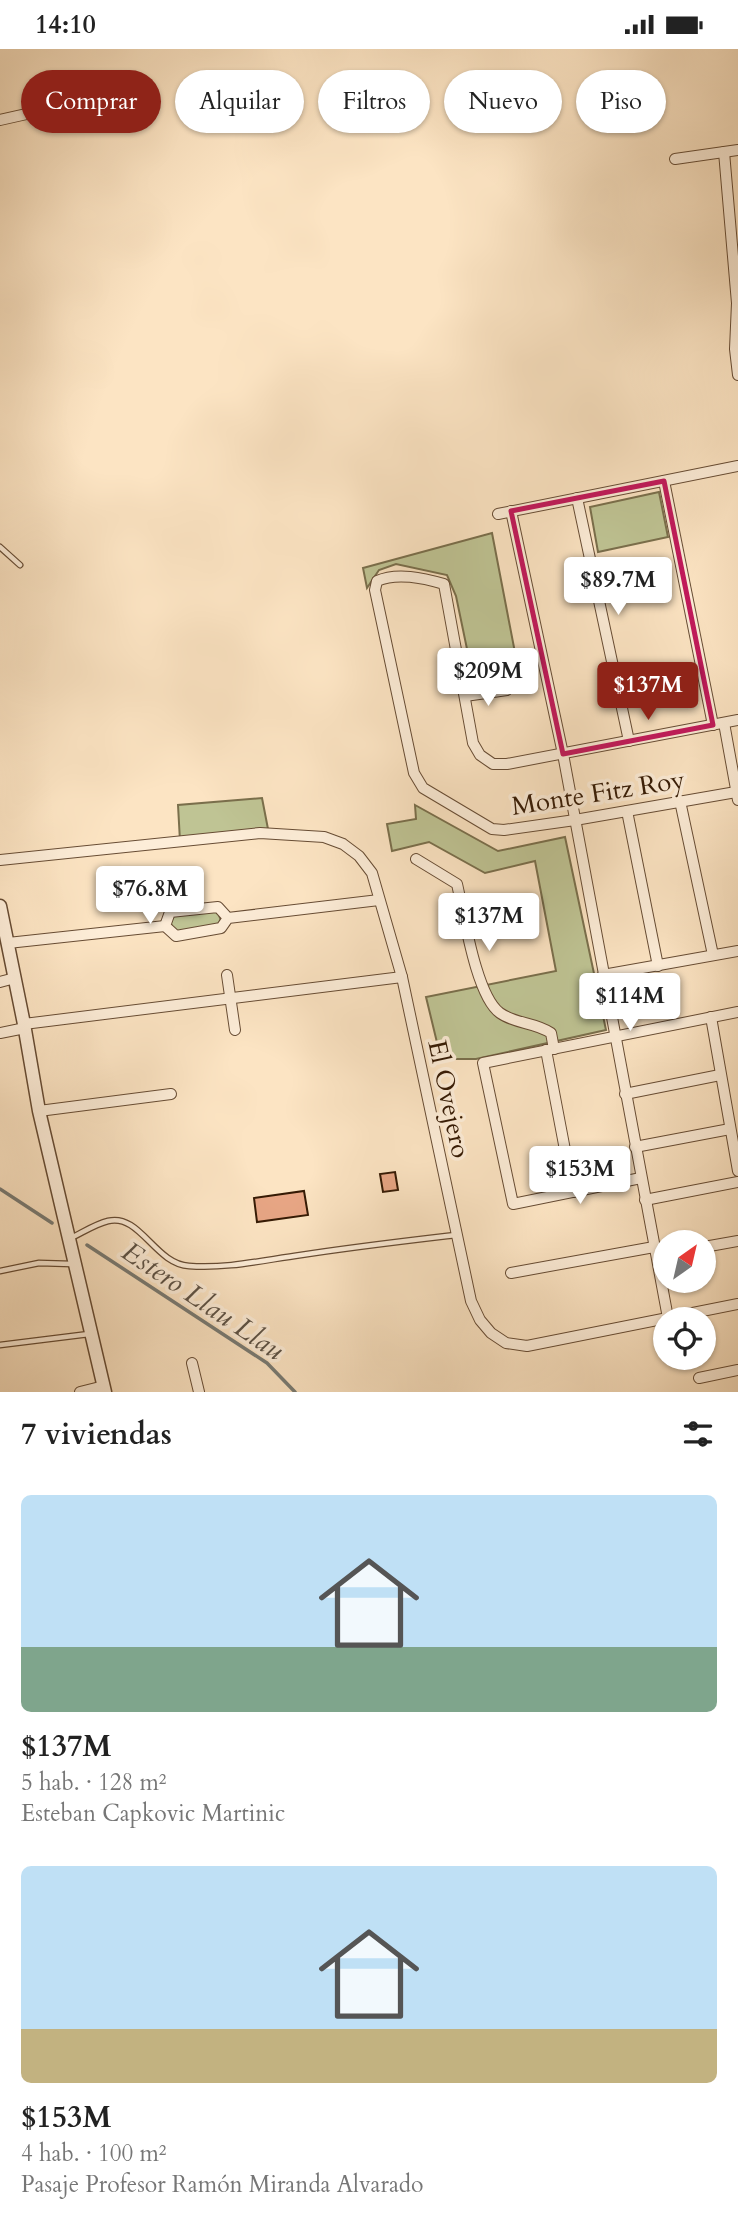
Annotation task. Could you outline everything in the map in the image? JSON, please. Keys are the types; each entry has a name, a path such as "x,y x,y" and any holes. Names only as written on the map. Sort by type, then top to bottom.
{"street":[{"path":"0,120 21,115"},
{"path":"675,159 738,150"},
{"path":"724,152 737,287 735,349 738,375"},
{"path":"498,514 738,466"},
{"path":"664,481 713,725"},
{"path":"577,498 629,741"},
{"path":"511,511 563,754 653,1232"},
{"name":"Monte Fitz Roy","path":"465,696 444,584 426,579 388,576 377,581 375,590 414,773 423,788 492,829 504,830 575,821 680,801 737,796"},
{"path":"507,689 465,696 472,743 481,755 493,764 563,754 738,720"},
{"path":"724,723 737,796"},
{"path":"680,801 713,955"},
{"path":"627,811 658,965"},
{"name":"El Ovejero","path":"0,860 260,833 324,837 343,844 359,856 372,873 402,977 455,1235 471,1301 480,1320 491,1333 506,1343 527,1346 653,1321"},
{"path":"416,859 457,884 480,979 489,1002 508,1018 541,1026 551,1033 550,1049 573,1192"},
{"path":"8,943 165,926 176,936 221,928 228,918 379,900"},
{"path":"0,907 2,927 8,943 25,1026 39,1111 104,1389 80,1392"},
{"path":"165,926 170,912 193,908 218,907 228,918"},
{"path":"603,975 738,951"},
{"path":"227,975 235,1030"},
{"path":"0,1033 25,1026 402,977"},
{"path":"0,982 15,978"},
{"path":"641,1178 513,1204 484,1063 738,1012"},
{"path":"710,1017 738,1171"},
{"path":"625,1094 720,1075"},
{"path":"39,1111 171,1094"},
{"path":"635,1147 730,1129"},
{"path":"645,1200 738,1182"},
{"path":"716,1245 738,1241"},
{"path":"512,1273 653,1253"},
{"path":"716,1308 738,1304"},
{"path":"192,1363 199,1392"},
{"path":"699,1378 738,1370"}],"lane":[{"path":"0,547 20,565"},
{"path":"69,1239 107,1221 123,1221 137,1230 167,1259 183,1266 196,1267 455,1235"},
{"path":"0,1271 39,1263 75,1265"},
{"path":"0,1345 91,1333"}],"highlighted area":[{"path":"664,481 713,725 563,754 511,511"}],"green space":[{"path":"659,492 668,537 598,552 590,507"},
{"path":"492,533 517,663 472,673 456,596 447,575 396,564 379,570 367,588 363,568"},
{"path":"262,798 268,829 180,841 178,805"},
{"path":"415,805 498,851 565,837 606,1030 476,1059 441,1059 426,997 556,971 535,861 485,873 429,842 392,851 387,824 416,819"},
{"path":"213,910 220,918 221,923 217,926 178,932 170,922 175,915"}],"building":[{"path":"395,1172 398,1190 383,1192 380,1174"},
{"path":"304,1191 308,1215 257,1222 254,1198"}],"waterway":[{"name":"Estero Llau Llau","path":"0,1189 52,1223"},
{"name":"Estero Llau Llau","path":"87,1245 267,1363 295,1392"}]}
